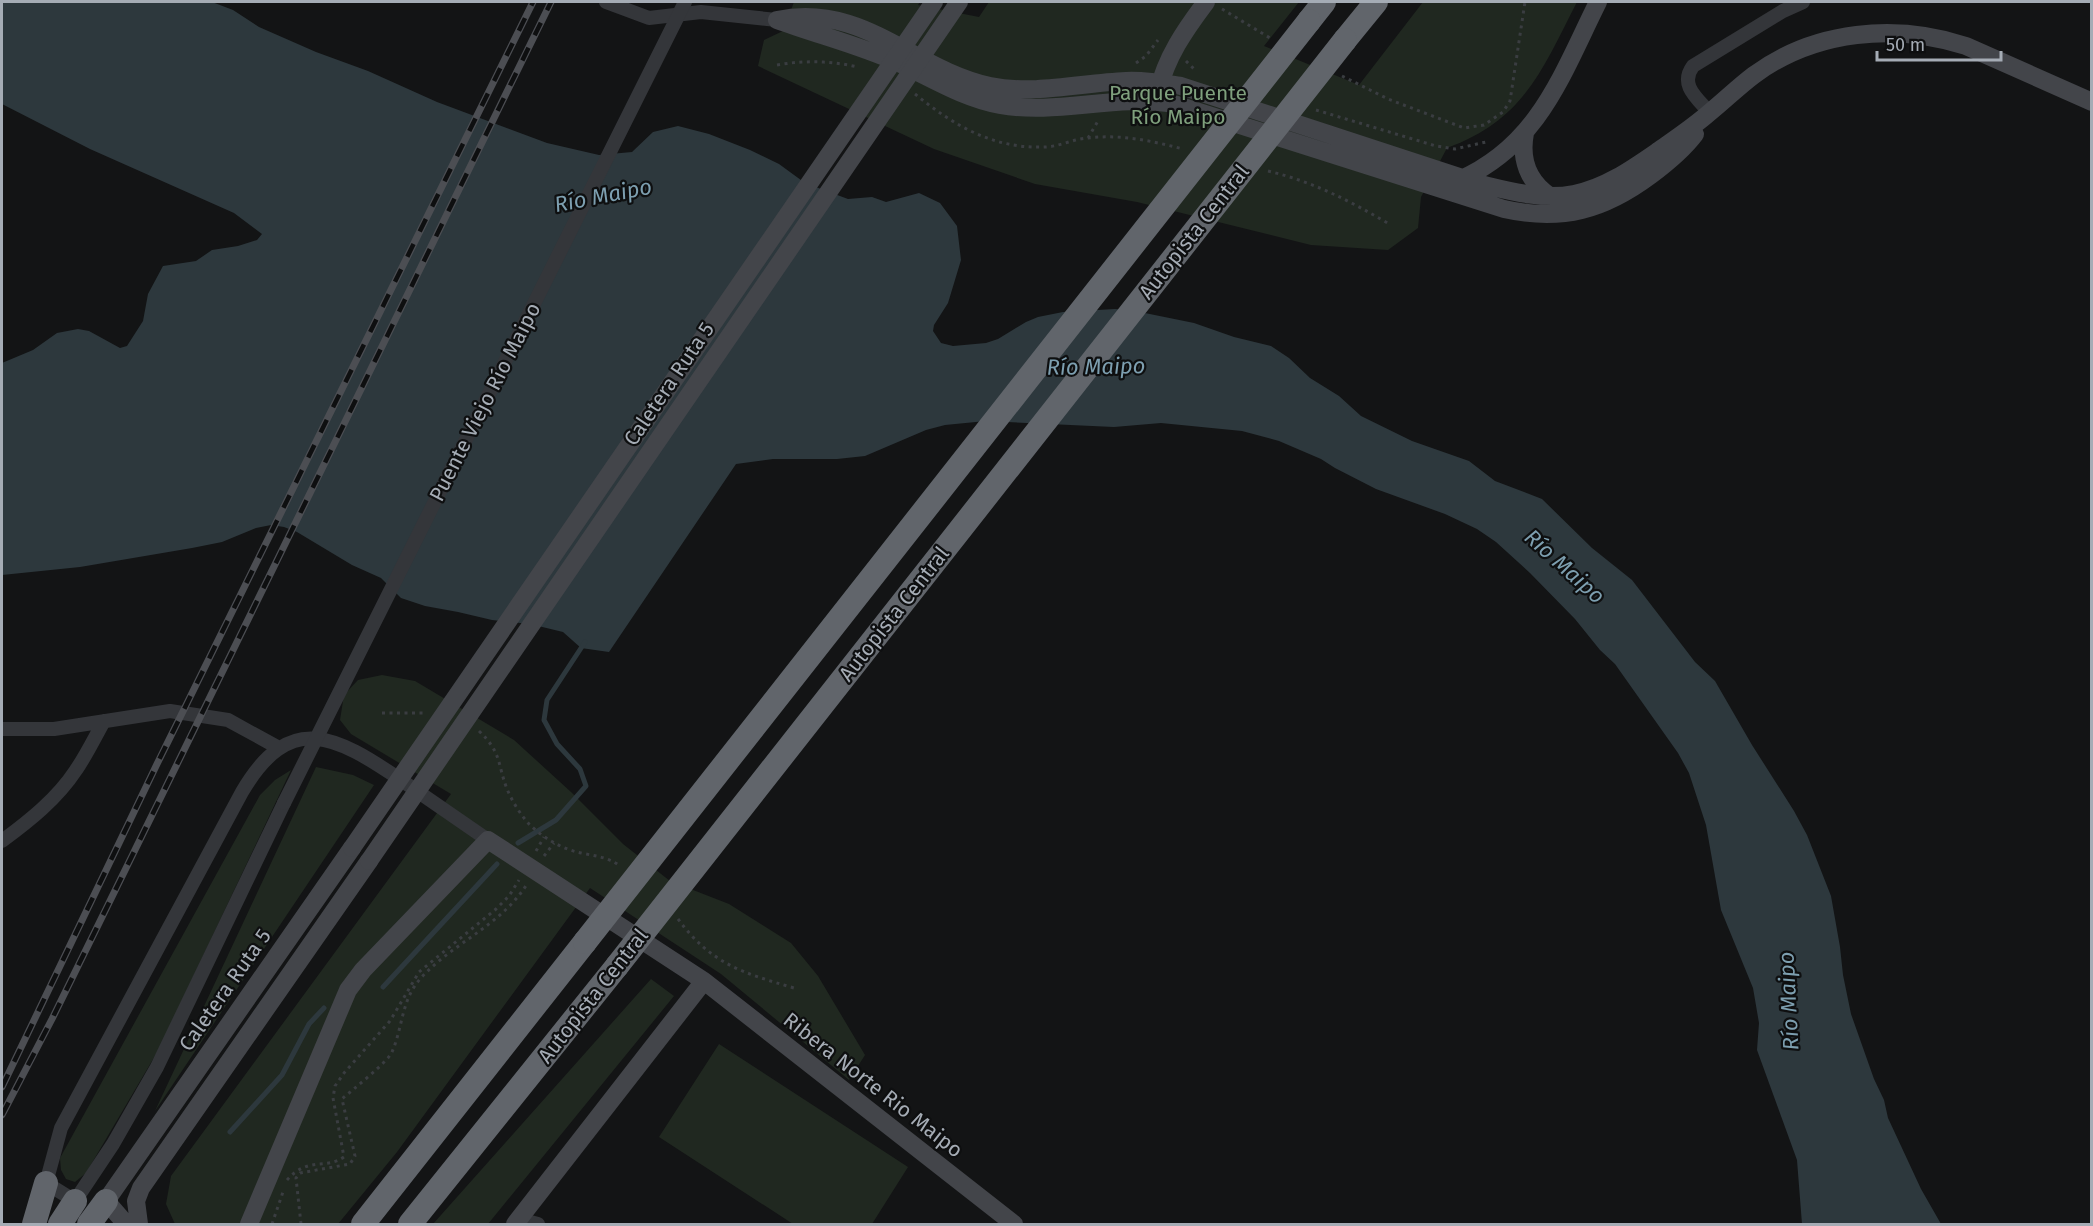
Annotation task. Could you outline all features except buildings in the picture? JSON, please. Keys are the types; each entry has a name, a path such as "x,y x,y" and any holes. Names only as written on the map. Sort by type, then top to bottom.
{"highway":[{"name":"Autopista Central","path":"363,1224 1324,2"},
{"name":"Autopista Central","path":"410,1224 617,966 1376,2"},
{"path":"34,1224 46,1183"},
{"path":"60,1224 75,1201"},
{"path":"89,1224 106,1201"}],"main road":[{"path":"777,20 784,2"},
{"name":"Caletera Ruta 5","path":"106,1201 352,848 934,2"},
{"name":"Caletera Ruta 5","path":"139,1224 136,1201 141,1188 369,861 959,2"},
{"path":"1441,188 1465,178 1499,157 1525,133 1551,95 1598,2"},
{"path":"1157,101 1160,82 1172,52 1212,4"},
{"path":"777,20 809,16 854,25 950,73 970,81 1010,89 1055,89 1127,81 1160,82 1200,92 1505,190 1551,197 1585,192 1634,169 1710,112 1755,74 1787,56 1847,37 1888,32 1928,35 1966,46 2091,102"},
{"path":"777,20 864,49 899,63 952,90 999,105 1041,108 1133,100 1157,101 1192,109 1523,213 1557,215 1588,209 1615,198 1660,168 1691,139 1710,112"},
{"path":"1525,133 1523,152 1527,171 1537,186 1551,197"},
{"path":"249,1224 348,990 363,970 488,840 704,981 517,1222"},
{"name":"Ribera Norte Rio Maipo","path":"704,981 1014,1224"},
{"path":"106,1201 126,1224"}],"street":[{"path":"606,2 649,18 701,12 777,20"},
{"name":"Puente Viejo Río Maipo","path":"75,1201 113,1144 157,1067 284,803 685,2"},
{"path":"1710,112 1689,89 1687,76 1693,66 1783,11 1803,2"},
{"path":"2,729 54,729 170,711 228,720 279,748"},
{"path":"2,841 27,823 53,799 76,771 104,721"},
{"path":"75,1201 46,1183 61,1128 129,999 252,775 261,763 290,742 312,738 330,741 350,748 372,761 488,840"},
{"path":"517,1222 538,1224"}],"path":[{"path":"1336,72 1388,99 1464,128 1484,125 1503,112 1510,101 1525,2"},
{"path":"1212,4 1274,40"},
{"path":"777,64 817,61 861,68"},
{"path":"907,89 958,126 988,139 1007,144 1047,147 1077,139 1109,136 1151,140 1192,152"},
{"path":"1268,171 1300,179 1327,190 1391,225"},
{"path":"382,713 430,713"},
{"path":"301,1224 296,1178 300,1173 350,1164 355,1156 342,1099 392,1054 404,1006 414,987 432,968 512,905 528,884 530,868 544,836 519,811 504,780 500,760 495,750 472,726"},
{"path":"272,1224 288,1179 299,1168 315,1163 338,1162 344,1157 333,1098 335,1086 344,1073 390,1021 419,972 510,896 530,868 554,843"}],"green space":[{"name":"Parque Puente Río Maipo","path":"794,2 920,2 918,5 979,17 989,2 1299,2 1264,46 1359,85 1423,2 1577,2 1541,71 1513,107 1495,123 1447,148 1421,197 1418,228 1388,250 1311,245 1137,202 1035,184 934,149 758,66 764,40 783,31"},
{"path":"382,675 415,681 514,740 623,844 670,881 729,904 791,943 818,976 865,1055 849,1080 721,974 590,888 397,1152 338,1224 175,1224 166,1204 171,1176 451,794 351,734 340,720 344,695 358,680"},
{"path":"316,767 353,775 374,785 155,1111"},
{"path":"291,770 159,1049 86,1173 75,1182 66,1179 61,1170 60,1158 260,795 275,780"},
{"path":"651,979 674,996 488,1224 433,1224"},
{"path":"719,1044 908,1167 872,1224 793,1224 659,1137"}],"water":[{"name":"Río Maipo","path":"2,2 212,2 233,10 259,27 316,52 368,71 437,102 547,143 599,155 632,152 653,132 678,126 709,134 750,150 779,164 805,183 848,199 872,197 886,202 919,193 940,203 957,226 961,260 948,303 934,325 933,331 941,343 953,346 986,343 1038,317 1063,312 1115,309 1194,323 1234,337 1271,346 1289,358 1310,378 1339,396 1361,416 1412,441 1469,461 1495,481 1542,499 1592,548 1632,580 1695,662 1715,681 1794,811 1807,835 1831,896 1851,1014 1874,1079 1884,1100 1888,1118 1921,1189 1941,1224 1802,1224 1797,1160 1757,1050 1759,1023 1753,988 1721,910 1706,825 1689,773 1678,753 1615,664 1530,573 1496,542 1477,529 1445,514 1376,489 1321,459 1279,441 1242,431 1161,423 1114,427 986,421 945,425 926,430 865,456 837,459 773,459 736,464 609,652 581,648 563,632 425,606 401,598 381,578 352,565 297,532 271,525 256,528 222,542 192,548 80,567 2,575 2,363 33,350 57,333 78,329 89,331 120,348 127,346 143,321 148,294 163,266 196,261 212,250 257,240 262,234 234,213 90,149 2,104"}],"waterway":[{"path":"518,843 556,820 586,786 580,769 557,744 544,720 547,700 585,642"},
{"path":"383,987 497,864"},
{"path":"230,1132 282,1075 309,1024 324,1008"}],"railway":[{"path":"2,1087 157,764 533,2"},
{"path":"2,1115 52,1019 551,2"}]}
